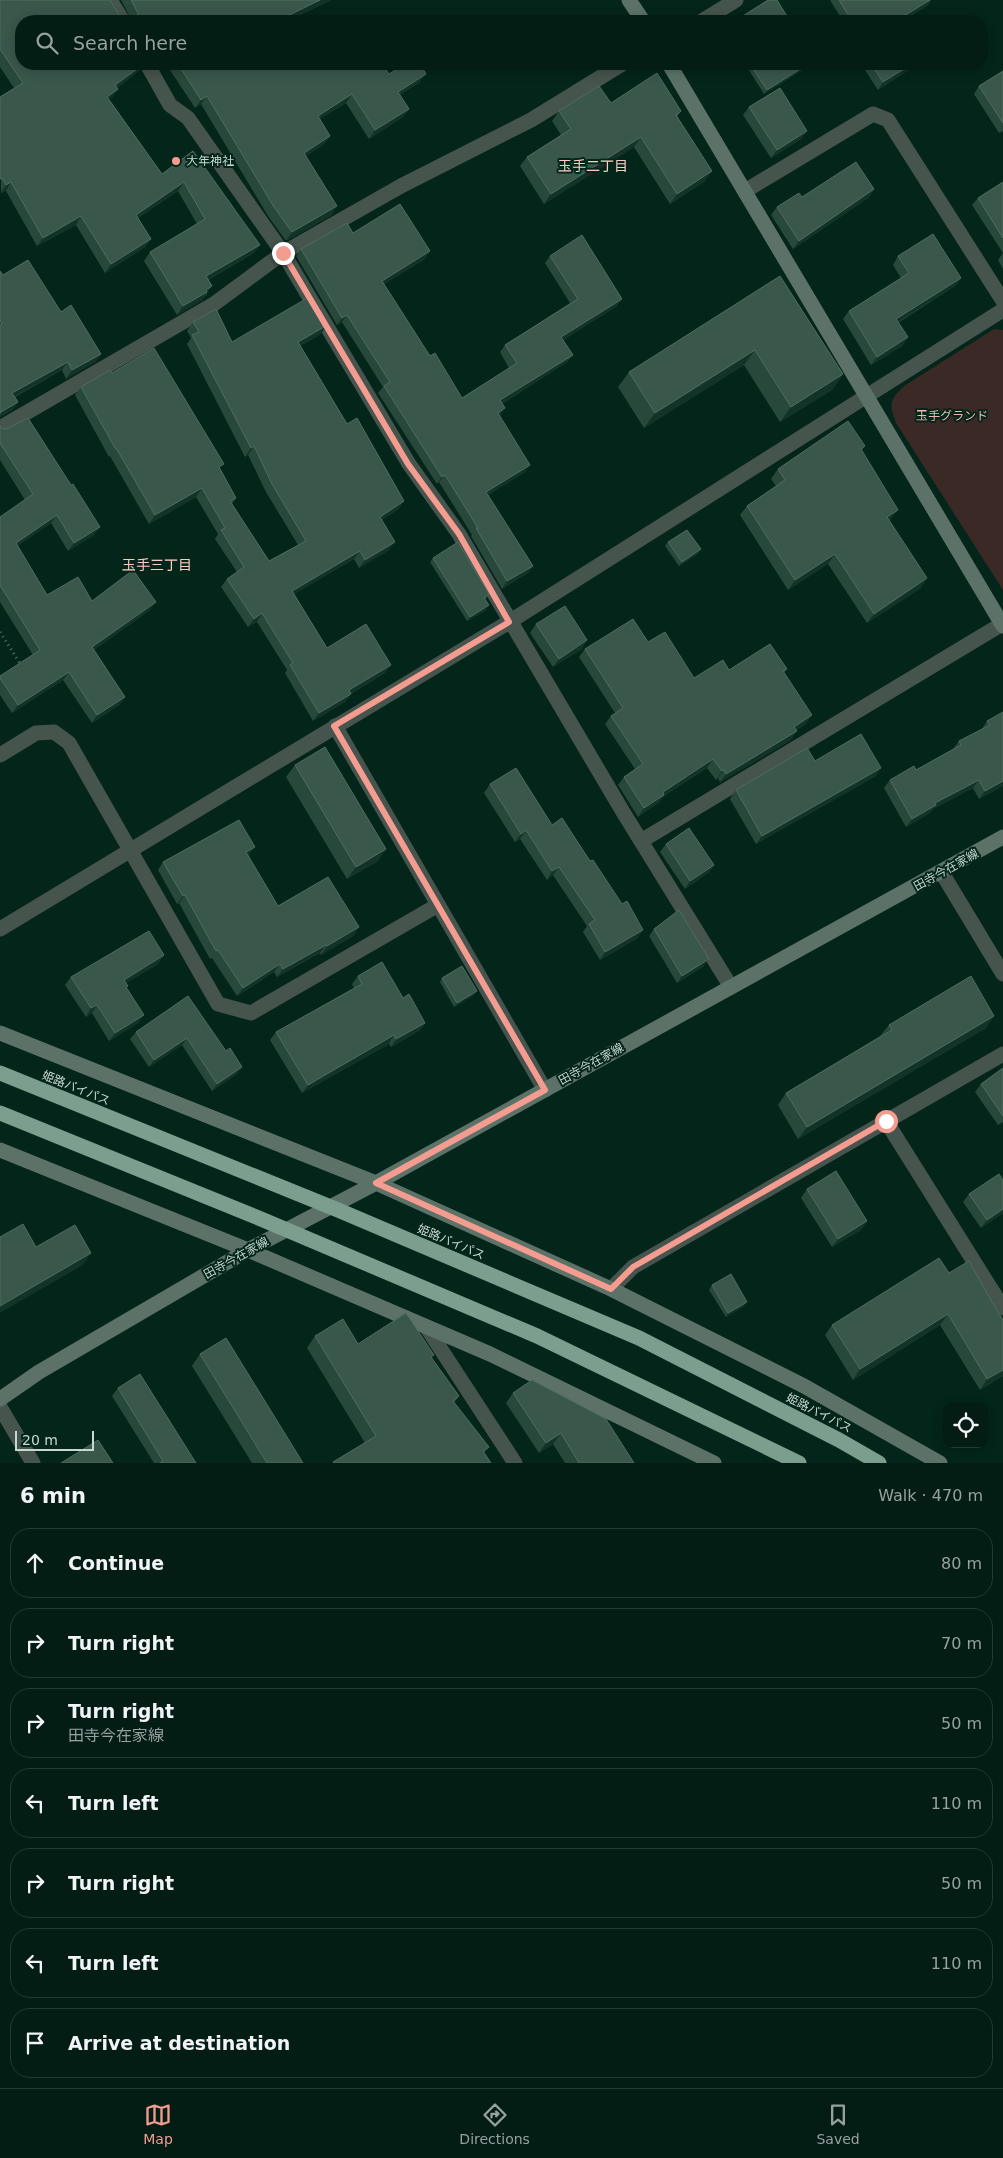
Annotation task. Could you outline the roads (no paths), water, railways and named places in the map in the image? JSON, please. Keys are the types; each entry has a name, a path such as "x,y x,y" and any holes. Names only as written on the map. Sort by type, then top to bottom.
{"highway":[{"name":"姫路バイパス","path":"0,1073 338,1210 639,1338 839,1440 880,1463"},
{"path":"0,1113 261,1218 537,1336 800,1463"}],"street":[{"path":"110,0 119,15"},
{"path":"629,0 638,15"},
{"path":"712,15 736,0"},
{"path":"150,70 170,105 188,118 283,253 408,464 459,534 509,622 731,987"},
{"path":"0,428 214,304 283,253 401,186 531,120 612,70"},
{"path":"641,841 1002,620 674,70"},
{"path":"745,191 874,114 888,120 1003,302"},
{"path":"0,929 509,622 1003,310"},
{"path":"334,726 545,1090"},
{"path":"0,755 36,733 54,732 69,743 218,1004 251,1013 438,905"},
{"name":"田寺今在家線","path":"0,1399 39,1372 248,1250 376,1183 942,873 1003,837"},
{"path":"942,873 1003,974"},
{"path":"0,1033 376,1183 611,1289 804,1386 940,1463"},
{"path":"611,1289 633,1267 1003,1054"},
{"path":"886,1121 1003,1308"},
{"path":"0,1150 248,1250 490,1354 714,1463"},
{"path":"427,1328 514,1463"},
{"path":"0,1408 33,1463"}],"place":[{"name":"大年神社","path":"176,161"}],"district":[{"name":"玉手二丁目","path":"593,166"},
{"name":"玉手三丁目","path":"157,565"}],"park label":[{"name":"玉手グランド","path":"952,416"}]}
